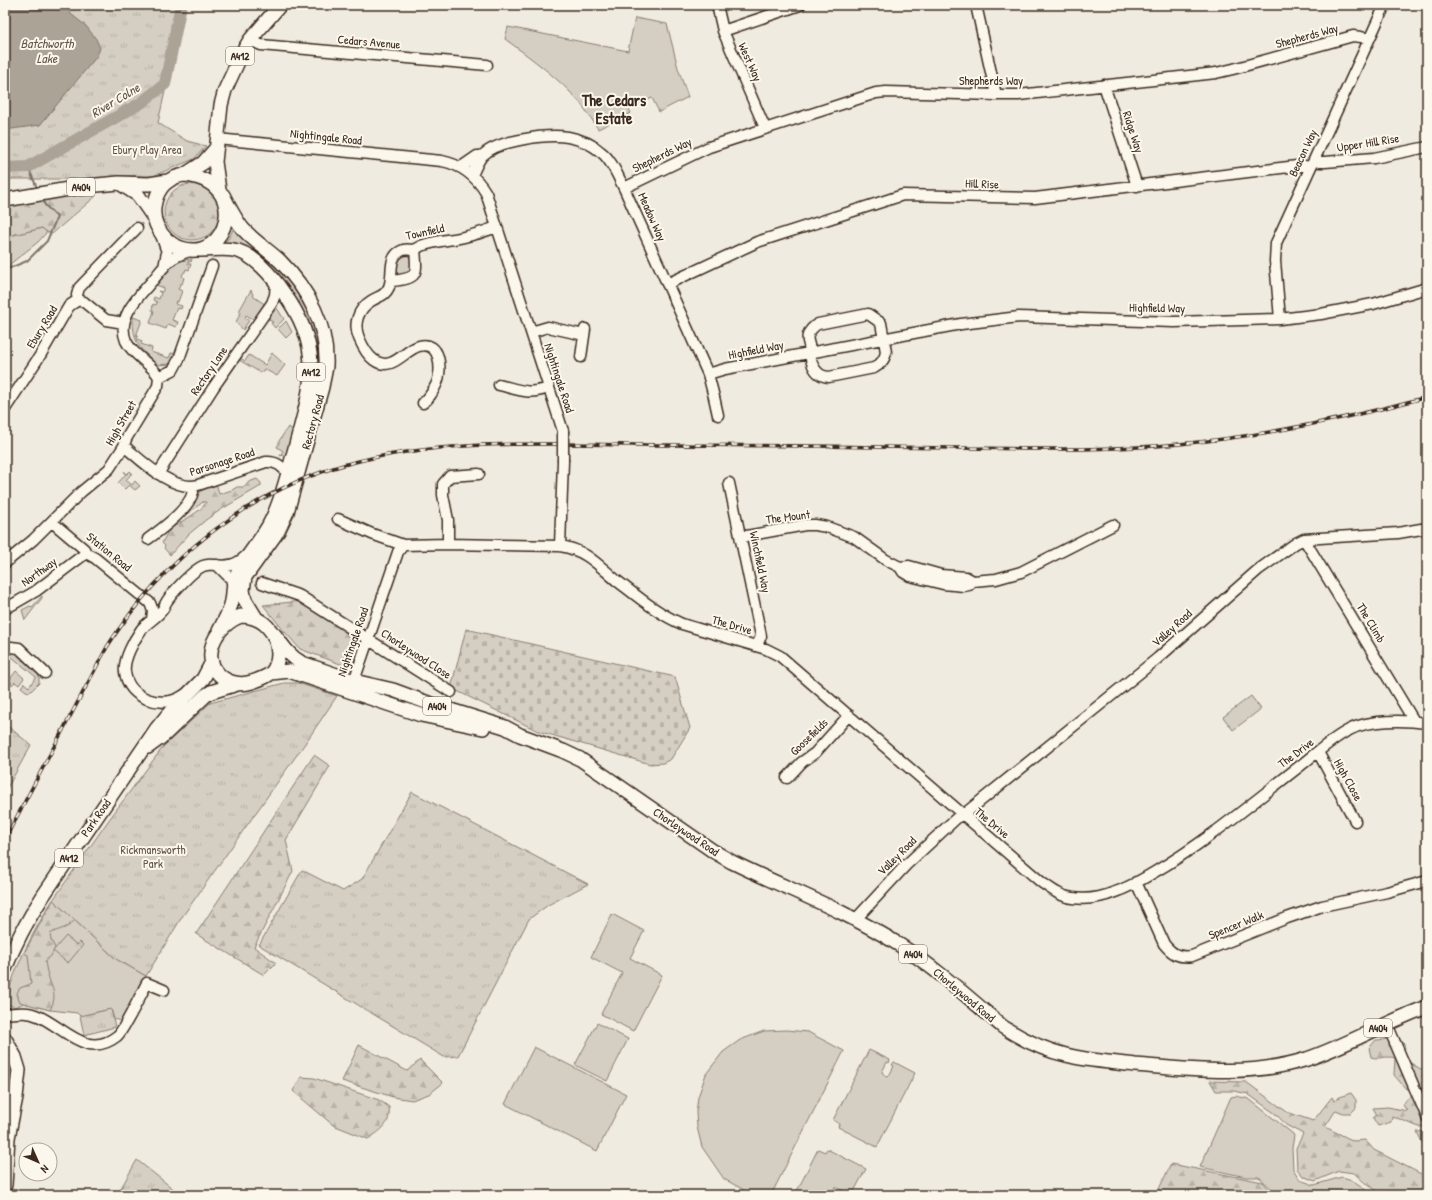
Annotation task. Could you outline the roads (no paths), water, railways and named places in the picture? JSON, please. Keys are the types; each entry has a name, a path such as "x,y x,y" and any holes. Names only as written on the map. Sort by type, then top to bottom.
{"main road":[{"name":"A412","path":"221,192 215,166 220,105 239,59 250,40 280,5"},
{"path":"157,225 153,208 161,187 168,181 184,175 203,163 217,143"},
{"path":"119,183 138,195 157,225 171,243 178,247 196,250 212,243 223,231 227,214 221,192 200,178 184,175"},
{"name":"A404","path":"5,200 86,186 119,183 149,184 168,181"},
{"name":"Rectory Road","path":"221,192 242,228 279,260 307,294 320,322 326,355 326,368 322,387 287,512 278,531 245,577 243,590 245,600 256,618"},
{"name":"Rectory Road","path":"196,250 234,250 246,254 276,282 295,308 306,330 312,361 311,382 301,426 277,507 271,522 237,572 230,606 219,631"},
{"path":"241,616 256,618 275,635 278,662 271,673 248,683 236,684 220,676 212,662 211,652 213,641 219,631 228,622 235,618 241,616"},
{"name":"A404","path":"275,635 294,659 352,686"},
{"name":"Park Road","path":"5,969 12,950 30,916 157,728 170,712 202,679 212,662"},
{"name":"A404","path":"271,673 289,671 352,686"},
{"name":"Park Road","path":"142,751 163,736 206,695 236,684"},
{"name":"Chorleywood Road","path":"352,686 421,715 502,733 520,735 563,750 580,759 691,836 732,862 855,920 898,944 943,976 997,1022 1011,1032 1042,1048 1066,1055 1099,1061 1213,1071 1251,1071 1307,1059 1427,1007"},
{"path":"5,1039 15,1057 19,1070 16,1097 8,1138 5,1185"}],"street":[{"name":"West Way","path":"717,5 723,31 765,128"},
{"path":"723,31 800,5"},
{"path":"976,5 996,95"},
{"name":"Beacon Way","path":"1280,319 1275,261 1276,243 1385,5"},
{"name":"Shepherds Way","path":"624,188 709,147 876,93 1019,95 1216,73 1233,70 1353,36 1369,40"},
{"name":"Cedars Avenue","path":"250,40 261,45 486,65"},
{"name":"Ridge Way","path":"1104,85 1137,186"},
{"name":"Meadow Way","path":"461,167 477,156 482,156 499,147 523,140 558,136 583,141 602,153 612,166 624,188 708,374 718,415"},
{"name":"Nightingale Road","path":"217,143 442,161 461,167 477,179 486,193 563,431 560,546"},
{"name":"Upper Hill Rise","path":"1312,164 1367,158 1427,147"},
{"path":"472,175 482,156"},
{"name":"Hill Rise","path":"668,284 757,242 903,195 1035,198 1312,164"},
{"path":"157,225 167,252 164,267"},
{"name":"Townfield","path":"392,281 392,264 395,257 402,250 415,249 422,245 469,236 497,227"},
{"name":"Ebury Road","path":"5,408 41,354 70,306 78,300 77,295 79,288 136,228"},
{"path":"415,249 415,274 409,279 392,281 384,295 371,301 360,313 356,323 357,334 362,346 375,361 381,364 392,363 418,346 427,346 436,351 439,363 438,381 432,393 423,403"},
{"path":"196,250 172,259 130,307 127,313 124,324 126,340 132,350 155,371 159,378 173,370 179,359 212,266"},
{"name":"Rectory Lane","path":"158,474 205,400 272,303 275,294 276,282"},
{"name":"Highfield Way","path":"708,374 725,369 884,338 961,324 1019,317 1174,322 1280,319 1321,314 1373,304 1427,288"},
{"path":"78,300 84,302 106,320 124,324"},
{"path":"866,314 881,323 886,355 877,367 829,377 822,376 814,369 809,353 808,336 816,325 866,314"},
{"path":"531,332 548,327 584,332 581,357"},
{"name":"High Street","path":"5,563 33,540 81,492 109,469 124,446 126,439 158,386 159,378"},
{"path":"499,385 529,392 550,388"},
{"name":"Parsonage Road","path":"124,446 158,474 181,486 190,487 272,461 288,473"},
{"path":"448,544 448,520 443,495 443,484 450,476 479,474"},
{"name":"Winchfield Way","path":"729,483 761,636 757,646"},
{"path":"148,538 157,532 187,505 192,498 193,492 190,487"},
{"path":"338,519 372,534 403,545 448,544 560,546"},
{"name":"Station Road","path":"52,522 84,549 86,553 95,558 150,603 153,611 152,618"},
{"name":"The Mount","path":"741,538 799,526 821,526 854,537 886,560 900,567 903,572 910,576 943,584 964,586 973,581 996,579 1020,572 1113,525"},
{"name":"Valley Road","path":"855,920 906,865 962,814 1158,658 1258,570 1296,543 1304,539 1391,533 1427,528"},
{"name":"The Climb","path":"1304,539 1414,721"},
{"name":"Nightingale Road","path":"352,686 398,552 403,545"},
{"name":"The Drive","path":"560,546 570,547 591,558 653,608 673,620 766,649 780,656 1041,882 1050,889 1067,897 1088,898 1109,894 1136,882 1185,854 1349,730 1371,723 1414,721 1427,723"},
{"path":"198,683 179,698 167,702 151,701 138,694 130,686 126,679 125,664 140,631 163,609 167,602 192,573 205,565 234,565 254,548"},
{"name":"Northway","path":"5,609 36,591 86,553"},
{"path":"217,565 227,575 233,586"},
{"name":"Chorleywood Close","path":"262,583 300,596 451,692"},
{"path":"6,649 11,647 19,648 46,673"},
{"name":"Goosefields","path":"787,778 798,765 815,752 849,715"},
{"name":"High Close","path":"1318,752 1355,821"},
{"name":"Spencer Walk","path":"1136,882 1164,944 1170,951 1185,957 1192,956 1287,918 1322,906 1387,892 1427,881"},
{"path":"5,1014 21,1012 38,1015 79,1041 100,1045 118,1036 147,983 164,990"},
{"path":"1387,1024 1423,1098 1427,1117"}],"water":[{"name":"Batchworth Lake","path":"5,5 63,5 72,15 86,26 96,39 100,48 97,56 40,125 5,130"}],"waterway":[{"name":"River Colne","path":"5,168 28,167 141,103 165,84 181,5"},
{"path":"28,167 38,190"},
{"path":"5,270 27,261 47,241 57,217 45,205 42,198"}],"railway":[{"path":"5,839 107,647 129,615 154,586 181,558 210,533 242,511 275,492 310,476 347,464 385,455 464,446 503,444 1044,449 1125,448 1210,441 1304,426 1427,397"}],"district":[{"name":"The Cedars Estate","path":"614,109"}],"park label":[{"name":"Ebury Play Area","path":"147,150"},
{"name":"Rickmansworth Park","path":"153,857"}]}
